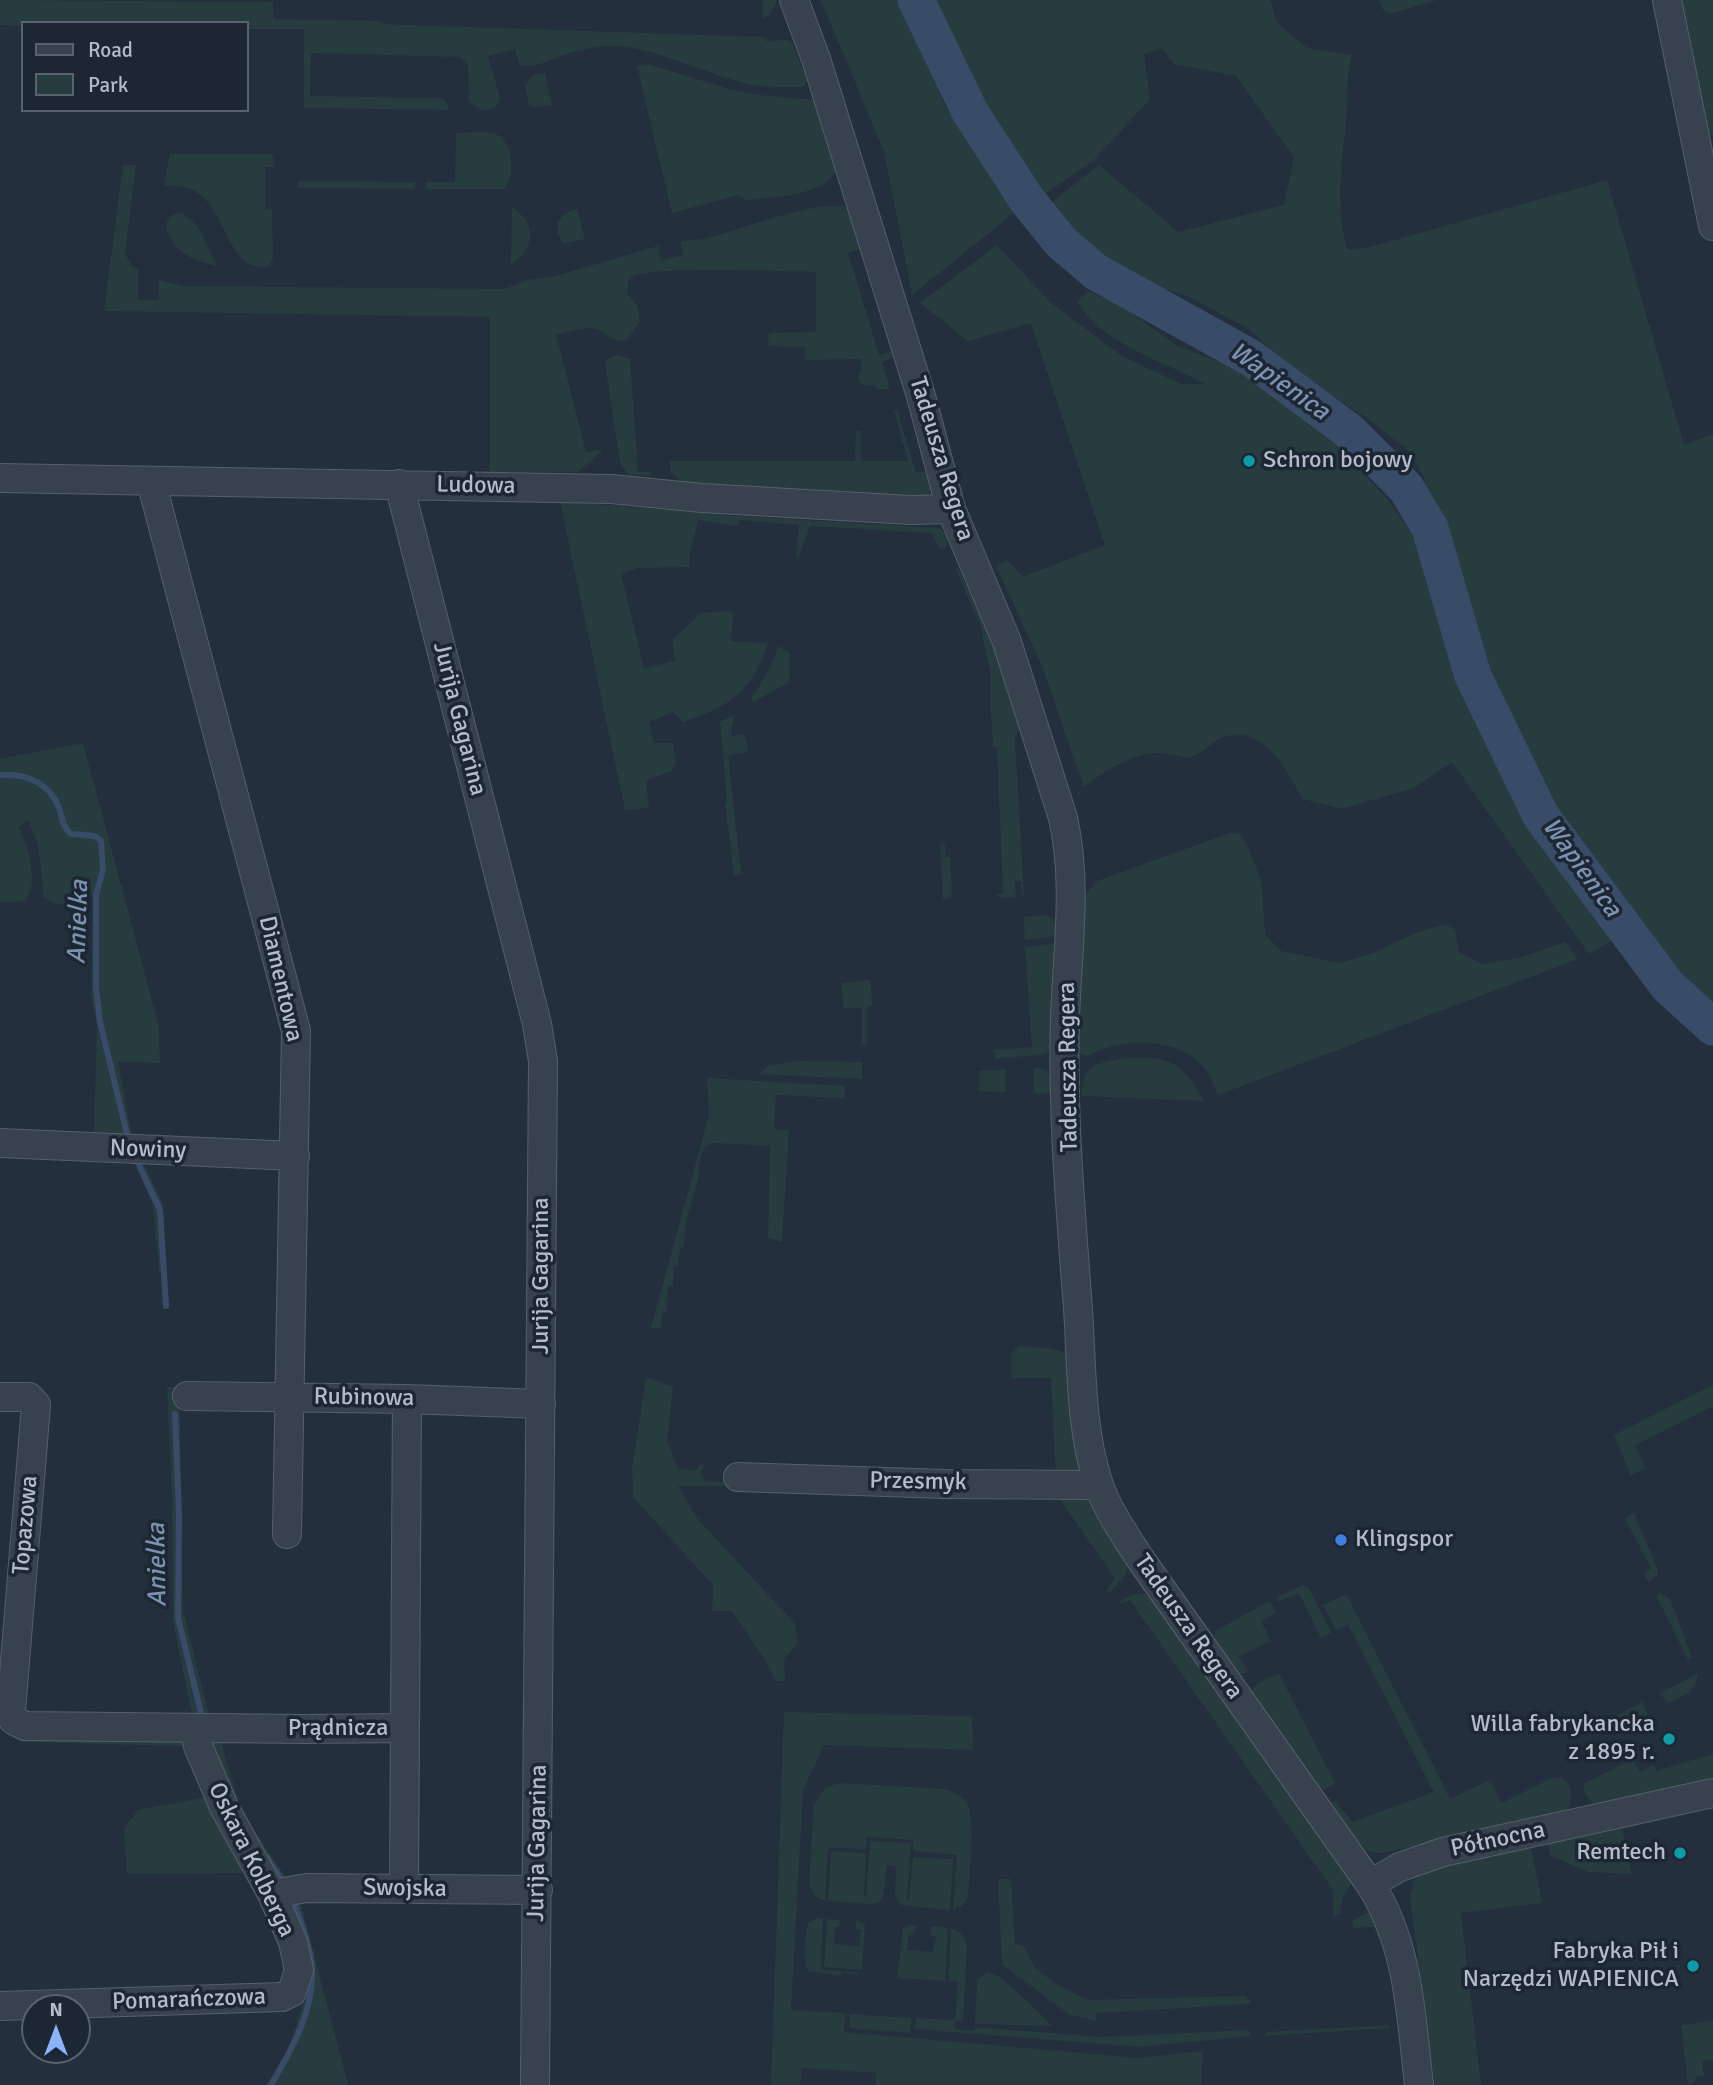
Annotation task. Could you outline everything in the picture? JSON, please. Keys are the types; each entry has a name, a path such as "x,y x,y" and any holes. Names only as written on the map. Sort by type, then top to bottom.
{"street":[{"name":"Tadeusza Regera","path":"794,0 816,60 921,396 951,509 1007,642 1039,739 1069,845 1065,1062 1082,1386 1091,1458 1099,1485 1112,1515 1141,1560 1370,1884 1391,1923 1401,1954 1419,2085"},
{"path":"1667,0 1713,226"},
{"name":"Ludowa","path":"0,478 611,489 702,498 910,510 951,509"},
{"name":"Diamentowa","path":"150,481 296,1031 287,1534"},
{"name":"Jurija Gagarina","path":"400,484 537,1024 543,1061 535,2085"},
{"name":"Nowiny","path":"0,1143 295,1156"},
{"name":"Rubinowa","path":"187,1396 541,1404"},
{"name":"Topazowa","path":"0,1397 29,1397 33,1400 36,1412 7,1674 13,1720 25,1726"},
{"name":"Prądnicza","path":"25,1726 405,1728 407,1399"},
{"name":"Przesmyk","path":"738,1477 945,1484 1099,1485"},
{"name":"Oskara Kolberga","path":"195,1728 198,1746 224,1807 272,1894 293,1942 299,1970 292,1992"},
{"path":"404,1888 405,1728"},
{"name":"Północna","path":"1370,1884 1400,1867 1443,1852 1713,1793"},
{"name":"Swojska","path":"272,1894 307,1888 538,1890"},
{"name":"Pomarańczowa","path":"0,2006 282,1997 292,1992"}],"green space":[{"path":"0,0 273,2 273,19 380,21 380,24 787,40 792,43 807,80 803,87 751,85 655,53 618,46 580,50 537,65 526,66 520,65 515,49 488,56 500,98 493,108 481,110 469,102 468,65 460,57 311,53 310,96 441,98 446,101 449,110 304,108 304,29 248,29 248,21 21,21 21,26 0,25"},
{"path":"762,0 777,0 770,15 763,18"},
{"path":"821,0 897,0 916,31 945,106 1020,208 912,295 884,151"},
{"path":"930,0 1270,0 1277,23 1307,48 1352,55 1340,185 1341,216 1347,250 1367,248 1607,180 1684,445 1713,434 1713,1019 1673,979 1605,883 1555,808 1512,728 1483,671 1423,476 1408,450 1365,417 1295,371 1250,330 1188,296 1138,283 1086,255 1043,209 1099,165 1178,232 1284,205 1294,157 1236,76 1174,64 1162,48 1144,54 1150,99 1093,161 1036,200"},
{"path":"1379,0 1437,0 1390,14 1383,10"},
{"path":"1674,0 1713,0 1713,135 1709,135 1683,49"},
{"path":"648,64 729,89 758,95 816,100 838,168 822,185 798,194 747,201 738,195 672,213 637,66"},
{"path":"545,73 552,105 534,107 529,104 525,86 533,75"},
{"path":"487,132 502,138 511,160 510,177 503,189 426,189 426,182 455,182 456,133"},
{"path":"170,154 272,154 275,167 265,167 265,208 272,209 273,259 267,267 251,265 239,255 202,196 186,188 164,186"},
{"path":"123,165 136,165 125,253 130,264 138,270 138,300 159,300 159,280 183,286 505,289 527,280 552,277 658,246 661,260 683,255 680,241 707,238 818,207 849,207 865,247 848,253 879,355 893,351 895,357 882,362 890,389 876,389 876,386 861,384 858,379 862,367 860,359 805,360 805,347 768,346 769,333 816,332 816,272 688,270 641,274 629,278 627,293 638,307 640,321 627,340 614,339 591,328 556,335 586,452 603,449 601,452 578,472 490,472 490,317 104,311"},
{"path":"298,181 415,182 415,189 301,188 298,187"},
{"path":"512,207 526,221 530,236 525,251 511,265"},
{"path":"577,209 585,239 564,244 558,232 559,222 565,214"},
{"path":"181,213 198,229 217,266 189,256 170,238 168,219"},
{"path":"997,245 1050,302 1122,356 1181,384 1204,384 1134,350 1101,328 1087,316 1077,301 1088,291 1122,306 1177,346 1233,367 1288,397 1335,441 1386,498 1417,540 1461,678 1486,738 1533,820 1611,941 1589,954 1452,762 1414,788 1341,809 1303,799 1282,764 1264,744 1241,735 1226,736 1189,757 1151,753 1130,759 1084,787 1042,666 996,566 1007,560 1023,577 1105,545 1031,323 968,341 920,303"},
{"path":"616,355 630,359 638,472 652,472 650,476 629,475 620,462 605,364"},
{"path":"894,410 897,410 916,473 931,469 932,489 925,498 685,484 671,472 670,461 855,461 856,431 861,431 861,461 908,461"},
{"path":"560,501 739,516 939,528 946,536 947,544 946,547 940,548 931,533 810,526 799,557 796,557 799,525 739,520 738,526 698,520 689,567 637,568 621,574 644,668 675,661 672,640 701,613 731,611 731,641 768,643 755,674 737,695 726,703 683,722 673,712 649,722 654,743 673,743 676,761 672,771 646,780 649,808 625,810"},
{"path":"955,567 958,568 991,638 1020,724 1015,741 1022,896 1020,881 1015,881 1016,897 1000,898 996,894 1003,894 997,747 993,747 990,694 991,673 982,636 984,634"},
{"path":"778,646 790,653 789,682 754,702 751,698 767,673"},
{"path":"735,714 732,736 741,734 746,738 748,752 728,755 741,873 737,876 734,874 725,804 727,801 720,722"},
{"path":"83,743 159,1027 160,1063 118,1062 132,1137 94,1135 97,1024 91,996 93,896 79,895 67,904 53,903 44,897 38,845 28,820 19,827 31,864 32,884 29,893 25,901 0,903 0,759"},
{"path":"1230,833 1238,833 1247,844 1262,883 1265,934 1281,951 1340,963 1373,953 1418,932 1445,924 1455,930 1459,952 1482,964 1519,958 1565,942 1578,959 1218,1095 1203,1066 1188,1054 1174,1048 1160,1044 1130,1043 1087,1056 1078,1053 1085,895 1097,881"},
{"path":"945,843 945,857 950,857 952,893 948,899 943,899 940,844"},
{"path":"1044,915 1055,923 1058,936 1025,940 1023,917"},
{"path":"1058,943 1052,1048 1045,1054 995,1059 994,1050 1032,1047 1025,947"},
{"path":"869,980 872,1006 867,1008 867,1045 862,1045 862,1008 844,1008 841,983"},
{"path":"1124,1058 1164,1060 1173,1064 1188,1077 1204,1101 1081,1096 1088,1071 1098,1064"},
{"path":"800,1061 862,1062 862,1079 759,1074 769,1065"},
{"path":"1033,1067 1050,1075 1054,1094 1034,1093"},
{"path":"1006,1069 1005,1092 979,1091 979,1071"},
{"path":"707,1078 845,1086 844,1098 776,1095 774,1129 789,1130 782,1242 768,1238 770,1146 713,1143 705,1146 698,1165 699,1174 686,1223 684,1246 680,1248 678,1265 674,1266 673,1286 668,1287 666,1313 662,1313 661,1328 651,1328 709,1115"},
{"path":"134,1160 142,1160 163,1203 166,1271 159,1271 153,1206"},
{"path":"1019,1346 1049,1348 1066,1353 1080,1473 1056,1478 1051,1378 1011,1378 1011,1354"},
{"path":"646,1377 673,1387 667,1442 678,1469 696,1470 700,1465 704,1465 701,1475 706,1481 754,1482 761,1492 755,1492 753,1486 678,1486 695,1516 795,1624 798,1642 784,1659 785,1681 776,1681 732,1611 712,1611 713,1585 633,1497 632,1468"},
{"path":"1713,1385 1713,1406 1635,1445 1646,1468 1631,1475 1614,1435"},
{"path":"167,1387 183,1388 199,1410 180,1410 183,1610 210,1719 193,1718 173,1622 172,1499"},
{"path":"1057,1495 1086,1496 1092,1500 1129,1565 1125,1576 1108,1594 1106,1591 1115,1578"},
{"path":"1634,1513 1658,1570 1657,1575 1649,1582 1644,1573 1651,1569 1625,1518"},
{"path":"1303,1585 1309,1588 1331,1633 1321,1638 1299,1593 1278,1602 1276,1598"},
{"path":"1147,1593 1154,1597 1352,1881 1343,1898 1340,1913 1334,1918 1333,1890 1130,1600 1115,1605 1131,1595"},
{"path":"1661,1593 1670,1599 1692,1657 1688,1660 1656,1595"},
{"path":"1346,1594 1450,1799 1490,1780 1502,1803 1559,1777 1570,1787 1570,1801 1566,1811 1383,1853 1366,1849 1352,1838 1331,1807 1333,1802 1335,1801 1352,1822 1434,1792 1348,1624 1336,1630 1323,1605"},
{"path":"1270,1601 1276,1613 1261,1621 1270,1641 1239,1657 1249,1672 1238,1674 1215,1642 1215,1631"},
{"path":"1698,1673 1692,1689 1680,1698 1669,1703 1659,1694"},
{"path":"1279,1674 1335,1783 1325,1789 1318,1789 1251,1693 1259,1683"},
{"path":"1642,1702 1648,1715 1622,1725 1617,1715"},
{"path":"784,1712 972,1716 973,1750 824,1745 803,1790 791,2010 845,2013 844,2032 1138,2058 1203,2051 1201,2085 876,2085 876,2073 802,2068 800,2085 771,2085"},
{"path":"219,1734 385,1734 397,1740 221,1742 242,1813 289,1882 278,1884 260,1863 249,1843 204,1743"},
{"path":"183,1735 196,1770 182,1746 20,1742 19,1738"},
{"path":"1713,1754 1713,1784 1594,1805 1585,1794 1583,1784 1633,1759 1640,1772 1654,1765 1656,1771"},
{"path":"840,1783 944,1789 965,1800 970,1811 971,1848 968,1897 962,1906 953,1910 957,1855 913,1851 913,1840 867,1837 866,1849 828,1848 825,1901 815,1896 809,1884 814,1804 826,1787"},
{"path":"207,1797 249,1873 127,1874 124,1829 138,1810"},
{"path":"1660,1817 1663,1819 1622,1830 1632,1874 1588,1872 1550,1855 1548,1842"},
{"path":"870,1841 911,1843 907,1901 913,1857 953,1859 950,1910 901,1905 895,1897 896,1867 887,1865 883,1897 878,1903 828,1901 831,1851 866,1853 866,1897"},
{"path":"1530,1842 1542,1903 1461,1913 1481,2085 1435,2085 1410,1897 1414,1880 1427,1870"},
{"path":"998,1879 1011,1879 1015,1944 1024,1946 1035,1968 1056,1984 1087,2000 1246,1996 1251,2004 1095,2013 1097,2021 1070,2015 1002,1964"},
{"path":"299,1897 348,2085 266,2085 288,2050 302,2007 286,1903"},
{"path":"1370,1911 1381,1929 1397,1992 1394,1997 1388,1963 1374,1927 1354,1928 1352,1921"},
{"path":"817,1918 823,1919 821,1970 857,1972 856,1974 842,1972 840,1976 808,1971 805,1941 808,1923"},
{"path":"827,1919 840,1920 839,1927 835,1927 834,1944 859,1946 861,1930 856,1929 856,1920 865,1924 862,1970 824,1967"},
{"path":"909,1925 916,1926 915,1933 909,1933 907,1950 933,1952 936,1936 930,1935 931,1926 948,1928 945,1981 897,1978 903,1929"},
{"path":"951,1928 962,1935 967,1946 963,2021 955,2021 955,2029 974,2031 975,2027 1100,2037 1249,2030 1251,2036 1139,2047 915,2029 916,2018 955,2020 958,1982 949,1981"},
{"path":"987,1972 1006,1982 1052,2026 975,2024 977,1980"},
{"path":"850,2014 911,2018 910,2033 849,2028"},
{"path":"1713,2021 1713,2060 1702,2061 1704,2076 1696,2077 1696,2081 1688,2085 1681,2025"},
{"path":"1389,2025 1391,2028 1264,2036 1267,2032"}],"waterway":[{"name":"Wapienica","path":"916,0 970,112 1027,200 1061,242 1096,272 1251,358 1349,431 1406,488 1430,528 1473,676 1541,816 1668,986 1713,1027"},
{"name":"Anielka","path":"0,775 36,781 55,799 64,825 71,834 95,836 101,841 103,870 96,895 96,988 100,1022 127,1134"},
{"name":"Anielka","path":"138,1163 160,1210 166,1306"},
{"name":"Anielka","path":"175,1414 179,1515 178,1618 201,1713"},
{"name":"Anielka","path":"267,1858 284,1883"},
{"name":"Anielka","path":"271,2085 300,2029 310,1999 312,1983 309,1950 293,1899"}],"place":[{"name":"Schron bojowy","path":"1249,461"},
{"name":"Klingspor","path":"1341,1540"},
{"name":"Willa fabrykancka z 1895 r.","path":"1669,1739"},
{"name":"Remtech","path":"1680,1853"},
{"name":"Fabryka Pił i Narzędzi WAPIENICA","path":"1693,1966"}]}
